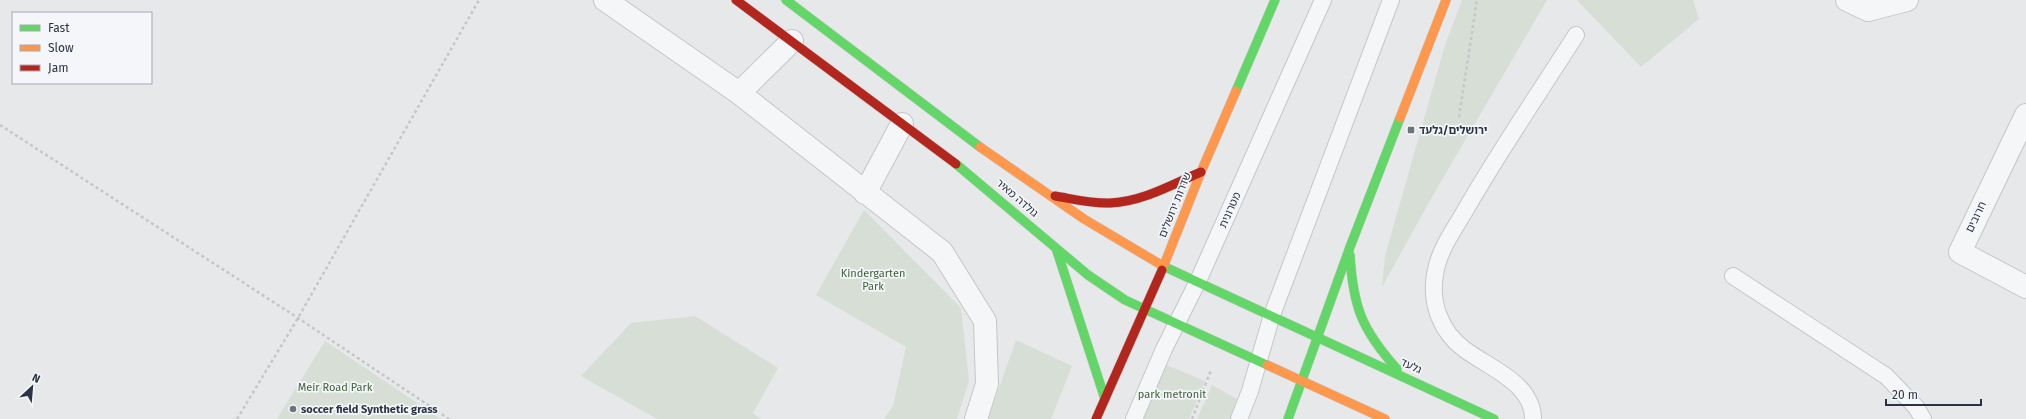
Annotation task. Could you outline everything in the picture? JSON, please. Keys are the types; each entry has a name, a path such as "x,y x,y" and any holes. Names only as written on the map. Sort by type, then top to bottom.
{"street":[{"path":"605,0 739,92 865,193 942,252 985,321 987,384 976,419"},
{"name":"גולדה מאיר","path":"736,0 974,177 1088,275 1125,300 1302,382"},
{"name":"גולדה מאיר","path":"786,0 959,133 1084,219 1164,266 1317,336"},
{"name":"שדרות ירושלים","path":"1096,419 1143,309 1164,266 1201,172 1275,0"},
{"path":"1288,419 1350,247 1446,0"},
{"path":"1847,0 1868,10 1907,0"},
{"path":"739,92 792,41"},
{"name":"חרובים","path":"2026,115 1960,252 2026,287"},
{"path":"865,193 902,124"},
{"path":"1048,195 1102,203 1116,203 1146,195 1201,172"},
{"path":"1350,247 1351,273 1361,319 1373,341 1403,376"},
{"path":"1056,248 1105,399"},
{"name":"גלעד","path":"1317,336 1494,419"},
{"path":"1302,382 1385,419"}],"lane":[{"name":"מטרונית","path":"1134,419 1198,281 1323,0"},
{"path":"1239,419 1250,391 1272,315 1391,0"},
{"path":"1533,419 1533,408 1524,394 1506,375 1479,360 1453,342 1440,320 1433,298 1435,274 1443,249 1483,179 1576,35"},
{"path":"1733,276 1886,376 1916,407 1923,419"}],"path":[{"path":"238,419 298,318 479,0"},
{"path":"1459,117 1476,0"},
{"path":"0,126 298,318 449,419"},
{"path":"1192,419 1208,383 1211,369"}],"green space":[{"path":"1462,0 1547,0 1432,197 1382,287 1385,256 1445,45"},
{"path":"1577,0 1693,0 1699,19 1641,67"},
{"name":"Kindergarten Park","path":"864,210 961,308 969,381 957,419 884,419 893,406 906,347 816,295"},
{"path":"695,316 778,368 753,413 761,419 657,419 581,376 631,323"},
{"path":"1016,340 1072,366 1051,419 988,419"},
{"name":"Meir Road Park","path":"325,341 441,419 277,419"},
{"name":"park metronit","path":"1159,362 1205,381 1189,419 1133,419"},
{"name":"park metronit","path":"1212,385 1244,403 1239,419 1197,419"}],"traffic: fast":[{"path":"786,0 980,147"},
{"path":"1236,91 1275,0"},
{"path":"1288,419 1350,247 1400,118"},
{"path":"956,164 1088,275 1125,300 1267,365"},
{"path":"1056,248 1105,399"},
{"path":"1350,255 1354,289 1357,304 1362,317 1375,342 1397,369"},
{"path":"1163,266 1494,419"}],"traffic: slow":[{"path":"1400,118 1446,0"},
{"path":"1162,270 1201,172 1236,91"},
{"path":"980,147 1084,219 1163,266"},
{"path":"1267,365 1385,419"}],"traffic: jam":[{"path":"736,0 956,164"},
{"path":"1055,196 1096,203 1122,202 1157,192 1201,172"},
{"path":"1096,419 1162,270"}],"place":[{"name":"ירושלים/גלעד","path":"1411,130"},
{"name":"soccer field Synthetic grass","path":"293,409"}]}
